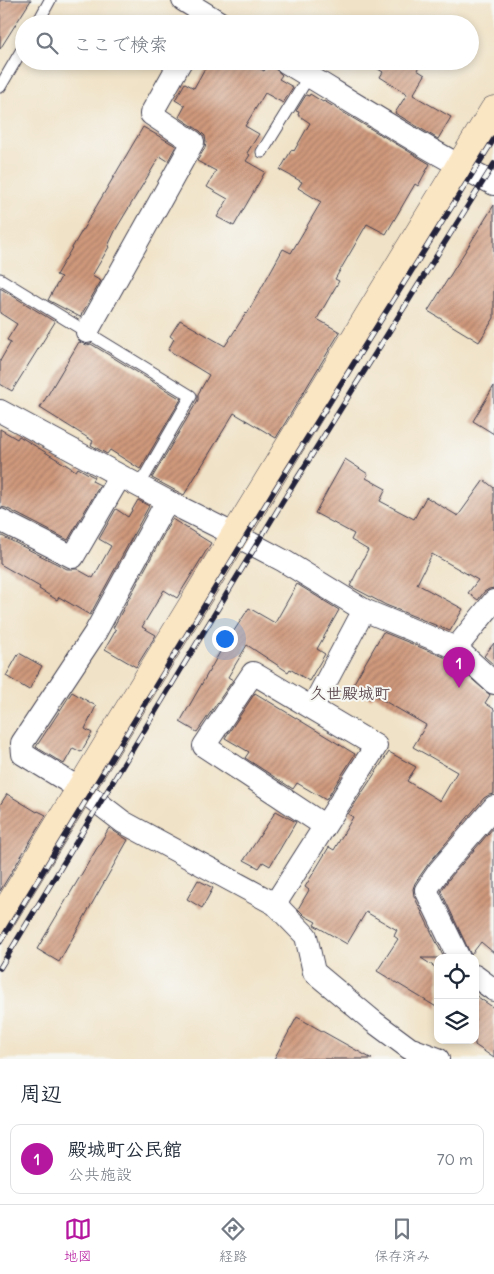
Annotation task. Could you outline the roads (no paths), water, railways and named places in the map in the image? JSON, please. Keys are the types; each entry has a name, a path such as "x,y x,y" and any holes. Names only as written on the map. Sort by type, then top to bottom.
{"street":[{"path":"183,0 209,15"},
{"path":"87,332 193,142 152,114 176,70"},
{"path":"299,70 364,110 494,184"},
{"path":"0,921 494,110"},
{"path":"0,412 284,561 364,610 456,648 494,682"},
{"path":"0,520 73,557 129,481"},
{"path":"167,501 95,632 22,743 23,754 80,790 123,822 275,904 306,936 314,972 374,1022 409,1048 438,1059"},
{"path":"456,648 494,601"},
{"path":"312,708 364,610"},
{"path":"275,904 325,826 376,746 253,673 204,746 325,826"},
{"path":"457,954 426,890 439,871 494,808"},
{"path":"479,979 494,990"}],"lane":[{"path":"42,15 50,0"},
{"path":"0,88 15,62"},
{"path":"262,152 309,76"},
{"path":"0,279 191,396 129,481"}],"railway":[{"path":"0,942 272,494 494,139"},
{"path":"0,968 283,501 494,164"}],"place":[{"name":"殿城町公民館","path":"459,688"}],"district":[{"name":"久世殿城町","path":"350,693"}]}
